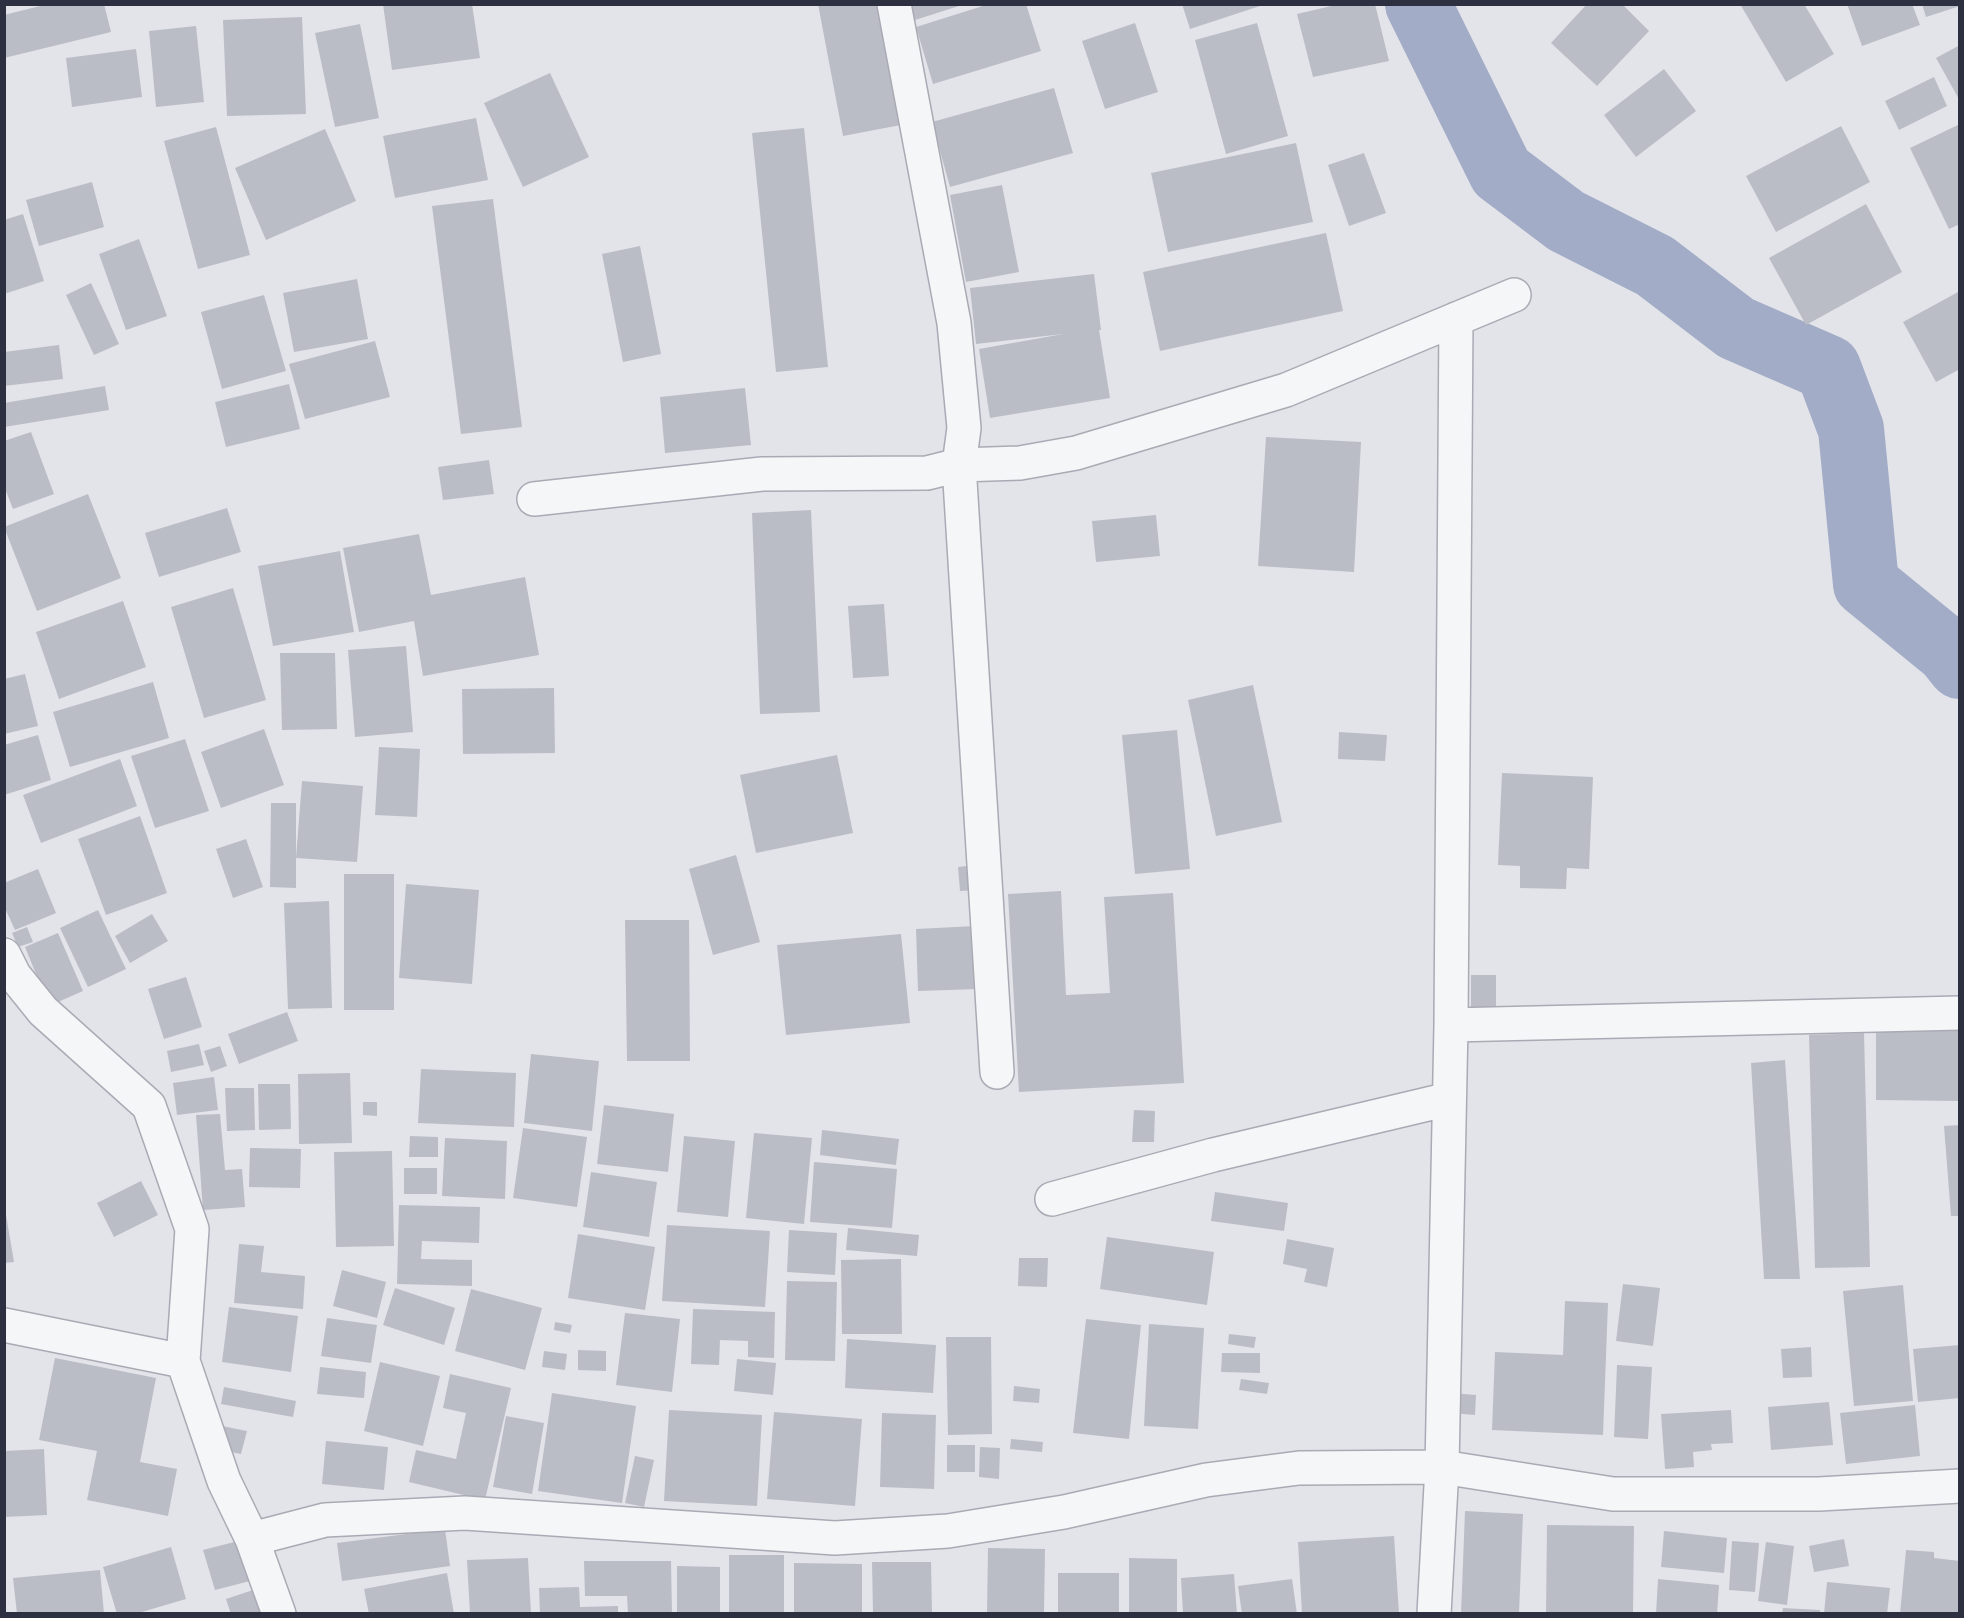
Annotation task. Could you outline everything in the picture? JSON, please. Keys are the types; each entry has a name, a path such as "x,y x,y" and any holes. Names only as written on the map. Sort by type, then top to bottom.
{"street":[{"path":"894,4 954,323 964,429 959,465 997,1072"},
{"path":"534,499 762,474 927,473 959,465 1020,463 1076,453 1286,390 1514,295"},
{"path":"1434,1614 1442,1467 1451,1025 1456,319"},
{"path":"4,955 14,975 43,1011 149,1106 192,1229 183,1361 224,1481 252,1539 279,1614"},
{"path":"1451,1025 1959,1013"},
{"path":"1052,1199 1202,1158 1449,1099"},
{"path":"4,1325 183,1361"},
{"path":"252,1539 325,1520 465,1513 835,1538 948,1531 1064,1512 1206,1480 1299,1468 1442,1467 1613,1494 1819,1494 1959,1486"}],"building":[{"path":"48,4 104,4 111,32 4,58 4,15"},
{"path":"383,4 472,4 480,58 392,70"},
{"path":"818,4 884,4 906,124 843,136"},
{"path":"907,4 962,4 962,5 912,21"},
{"path":"989,4 1026,4 1041,51 933,84 916,27"},
{"path":"1182,4 1263,4 1263,5 1190,29"},
{"path":"1340,4 1375,4 1389,61 1313,77 1297,14"},
{"path":"1587,4 1622,4 1649,31 1597,86 1551,43"},
{"path":"1740,4 1804,4 1834,54 1786,82"},
{"path":"1847,4 1912,4 1920,25 1862,46"},
{"path":"1922,4 1960,4 1960,6 1926,17"},
{"path":"302,17 306,114 227,116 223,20"},
{"path":"1135,23 1158,92 1105,109 1082,41"},
{"path":"1257,23 1288,136 1226,154 1195,40"},
{"path":"360,24 379,118 335,127 315,33"},
{"path":"196,26 204,102 156,107 149,31"},
{"path":"1960,45 1960,101 1936,58"},
{"path":"136,49 142,97 72,107 66,58"},
{"path":"1664,69 1696,111 1636,157 1604,115"},
{"path":"550,73 589,157 523,187 484,103"},
{"path":"1934,77 1947,106 1899,130 1885,101"},
{"path":"1054,88 1073,153 950,187 932,122"},
{"path":"476,118 488,180 395,198 383,136"},
{"path":"1960,124 1960,224 1949,229 1910,148"},
{"path":"1841,126 1870,182 1776,232 1746,176"},
{"path":"216,127 250,255 198,269 164,141"},
{"path":"804,128 828,367 776,372 752,133"},
{"path":"325,129 356,201 266,240 235,168"},
{"path":"1296,143 1313,222 1168,252 1151,173"},
{"path":"1364,153 1386,213 1349,226 1328,165"},
{"path":"92,182 104,227 39,246 26,200"},
{"path":"1002,185 1019,272 966,282 950,195"},
{"path":"493,199 522,427 461,434 432,206"},
{"path":"1866,204 1902,272 1806,325 1769,258"},
{"path":"23,214 44,281 4,294 4,220"},
{"path":"1326,233 1343,311 1160,351 1143,272"},
{"path":"139,239 167,316 126,330 99,254"},
{"path":"640,246 661,354 623,362 602,254"},
{"path":"1094,274 1101,330 1099,330 1110,398 990,418 979,349 1063,334 976,344 970,288"},
{"path":"357,279 368,339 294,352 283,293"},
{"path":"91,283 119,344 94,355 66,295"},
{"path":"1960,291 1960,369 1936,382 1903,322"},
{"path":"264,295 286,371 222,389 201,312"},
{"path":"375,341 390,397 305,419 289,364"},
{"path":"59,345 63,379 4,386 4,352"},
{"path":"289,384 300,429 226,447 215,402"},
{"path":"105,386 109,410 4,427 4,403"},
{"path":"745,388 751,445 665,453 660,397"},
{"path":"31,432 54,494 13,509 4,486 4,441"},
{"path":"1266,437 1361,442 1354,572 1258,566"},
{"path":"489,460 494,494 443,500 438,467"},
{"path":"88,494 121,578 37,611 4,527"},
{"path":"227,508 241,552 159,577 145,533"},
{"path":"811,510 820,712 760,714 752,513"},
{"path":"1156,515 1160,556 1096,562 1092,521"},
{"path":"419,534 431,595 525,577 539,655 423,676 414,621 359,632 343,548"},
{"path":"340,551 354,632 273,646 258,566"},
{"path":"233,588 266,700 204,718 171,607"},
{"path":"123,601 146,667 59,699 36,632"},
{"path":"884,604 889,676 853,678 848,606"},
{"path":"406,646 413,732 355,737 348,650"},
{"path":"280,653 335,653 337,729 282,730"},
{"path":"25,674 38,726 4,734 4,679"},
{"path":"153,682 169,738 70,767 53,712"},
{"path":"1253,685 1282,822 1216,836 1188,700"},
{"path":"554,688 555,753 463,754 462,689"},
{"path":"264,729 284,785 221,808 201,752"},
{"path":"1177,730 1190,869 1135,874 1122,735"},
{"path":"1339,732 1387,735 1385,761 1338,759"},
{"path":"38,735 51,780 4,795 4,745"},
{"path":"185,739 209,811 155,828 131,756"},
{"path":"379,747 420,749 417,817 375,815"},
{"path":"837,755 853,833 756,853 740,775"},
{"path":"120,759 137,806 41,843 23,795"},
{"path":"1502,773 1593,777 1589,869 1567,868 1566,889 1520,888 1520,866 1498,865"},
{"path":"302,781 363,786 357,862 296,858"},
{"path":"271,803 296,803 296,888 270,887"},
{"path":"140,816 167,893 106,915 78,839"},
{"path":"246,839 263,887 233,898 216,849"},
{"path":"736,855 760,942 713,955 689,869"},
{"path":"975,865 977,890 960,891 958,867"},
{"path":"38,869 56,913 15,930 4,906 4,883"},
{"path":"344,874 394,874 394,1010 344,1010"},
{"path":"406,884 479,890 472,984 399,978"},
{"path":"1061,891 1066,995 1110,993 1104,897 1173,893 1184,1083 1019,1092 1008,894"},
{"path":"329,901 332,1008 288,1009 284,903"},
{"path":"98,910 126,969 88,987 60,928"},
{"path":"152,914 168,941 130,963 115,936"},
{"path":"625,920 689,920 690,1061 627,1061"},
{"path":"975,926 978,989 918,991 916,929"},
{"path":"27,927 33,942 18,947 12,933"},
{"path":"58,933 83,991 49,1006 25,947"},
{"path":"901,934 910,1023 786,1035 777,945"},
{"path":"1471,975 1496,975 1496,1010 1471,1010"},
{"path":"186,977 202,1027 164,1039 148,989"},
{"path":"287,1012 298,1041 239,1064 228,1034"},
{"path":"1876,1025 1960,1026 1960,1101 1876,1100"},
{"path":"1864,1033 1870,1267 1815,1268 1809,1035"},
{"path":"199,1044 204,1065 171,1072 167,1051"},
{"path":"220,1046 227,1066 211,1072 204,1051"},
{"path":"531,1054 599,1061 592,1131 524,1123"},
{"path":"1785,1060 1800,1279 1764,1279 1751,1063"},
{"path":"421,1069 516,1073 514,1127 418,1123"},
{"path":"350,1073 352,1143 299,1144 298,1074"},
{"path":"214,1077 218,1110 177,1115 173,1083"},
{"path":"258,1084 290,1084 291,1129 259,1130"},
{"path":"225,1088 254,1088 255,1130 227,1131"},
{"path":"363,1102 377,1102 377,1116 363,1115"},
{"path":"604,1105 674,1114 668,1172 597,1164"},
{"path":"1134,1110 1155,1111 1154,1142 1132,1142"},
{"path":"220,1114 225,1170 242,1169 245,1207 203,1210 196,1115"},
{"path":"1960,1125 1960,1216 1951,1216 1944,1126"},
{"path":"523,1128 587,1137 577,1207 513,1198"},
{"path":"822,1130 899,1139 896,1165 820,1155"},
{"path":"754,1133 812,1138 804,1224 746,1218"},
{"path":"410,1136 438,1137 438,1157 409,1157"},
{"path":"684,1136 735,1141 728,1217 677,1212"},
{"path":"445,1138 507,1141 505,1199 442,1196"},
{"path":"250,1148 301,1149 300,1188 249,1187"},
{"path":"392,1151 394,1246 336,1247 334,1152"},
{"path":"814,1162 897,1169 892,1228 810,1222"},
{"path":"404,1168 437,1168 437,1194 404,1194"},
{"path":"591,1172 657,1182 649,1237 583,1227"},
{"path":"141,1181 158,1215 114,1237 97,1203"},
{"path":"1215,1192 1288,1203 1284,1231 1211,1221"},
{"path":"4,1203 14,1262 4,1263"},
{"path":"399,1205 480,1207 479,1243 422,1241 421,1259 472,1260 472,1286 397,1284"},
{"path":"667,1225 770,1231 765,1307 662,1301"},
{"path":"848,1228 919,1235 917,1256 846,1250"},
{"path":"789,1230 837,1233 835,1275 787,1272"},
{"path":"578,1234 655,1247 645,1310 568,1298"},
{"path":"1107,1237 1214,1252 1207,1305 1100,1289"},
{"path":"1287,1239 1334,1248 1327,1287 1304,1282 1307,1269 1283,1264"},
{"path":"239,1244 264,1246 261,1272 305,1276 303,1309 234,1303"},
{"path":"1019,1258 1048,1258 1047,1287 1018,1286"},
{"path":"901,1259 902,1334 842,1334 841,1260"},
{"path":"342,1270 386,1282 377,1318 333,1306"},
{"path":"787,1281 837,1282 835,1361 785,1360"},
{"path":"1623,1284 1660,1288 1653,1346 1616,1341"},
{"path":"1903,1285 1913,1401 1854,1406 1843,1291"},
{"path":"395,1288 455,1308 444,1345 383,1325"},
{"path":"471,1289 542,1308 525,1370 455,1351"},
{"path":"1565,1301 1608,1303 1603,1435 1492,1430 1495,1352 1563,1355"},
{"path":"229,1307 298,1316 291,1372 222,1362"},
{"path":"693,1309 775,1312 774,1358 748,1357 748,1341 720,1340 719,1365 691,1364"},
{"path":"625,1313 680,1319 672,1392 616,1385"},
{"path":"327,1318 377,1325 371,1363 321,1356"},
{"path":"1086,1319 1141,1325 1129,1439 1073,1433"},
{"path":"555,1322 572,1325 570,1333 554,1330"},
{"path":"1149,1324 1204,1328 1198,1429 1144,1426"},
{"path":"1229,1334 1256,1337 1254,1348 1228,1344"},
{"path":"946,1337 991,1337 992,1434 948,1435"},
{"path":"847,1339 936,1345 933,1393 845,1388"},
{"path":"1960,1345 1960,1398 1918,1402 1913,1349"},
{"path":"1811,1347 1812,1377 1783,1378 1781,1349"},
{"path":"578,1350 606,1351 606,1371 578,1370"},
{"path":"544,1351 567,1354 565,1370 542,1367"},
{"path":"1222,1353 1260,1353 1260,1373 1221,1372"},
{"path":"55,1358 156,1378 140,1462 177,1469 168,1516 87,1500 97,1451 39,1440"},
{"path":"737,1359 776,1363 773,1395 734,1391"},
{"path":"380,1362 440,1376 423,1446 364,1431"},
{"path":"1617,1365 1652,1367 1648,1439 1614,1437"},
{"path":"320,1367 366,1372 364,1398 317,1394"},
{"path":"450,1374 511,1388 485,1500 409,1482 416,1450 456,1459 466,1413 443,1408"},
{"path":"1241,1379 1269,1383 1267,1394 1239,1390"},
{"path":"1014,1386 1040,1389 1039,1403 1013,1401"},
{"path":"224,1387 296,1401 293,1417 221,1404"},
{"path":"552,1393 636,1406 622,1503 538,1491"},
{"path":"1452,1393 1476,1395 1475,1415 1450,1413"},
{"path":"1829,1402 1833,1445 1771,1450 1768,1407"},
{"path":"1915,1405 1920,1456 1846,1464 1840,1413"},
{"path":"669,1410 762,1415 757,1506 664,1501"},
{"path":"1731,1410 1733,1443 1711,1444 1712,1450 1693,1452 1694,1467 1665,1469 1661,1414"},
{"path":"774,1412 862,1419 855,1506 767,1499"},
{"path":"882,1413 936,1415 934,1489 880,1487"},
{"path":"506,1416 544,1423 532,1494 493,1487"},
{"path":"222,1426 247,1431 241,1454 217,1449"},
{"path":"1011,1439 1043,1442 1042,1452 1010,1449"},
{"path":"326,1441 388,1447 384,1490 322,1484"},
{"path":"947,1445 975,1445 975,1472 947,1472"},
{"path":"980,1447 1000,1448 999,1479 979,1477"},
{"path":"44,1449 47,1515 4,1517 4,1451"},
{"path":"635,1456 654,1460 644,1507 625,1503"},
{"path":"1465,1511 1523,1514 1519,1614 1461,1614"},
{"path":"1547,1525 1634,1526 1633,1614 1546,1614"},
{"path":"445,1529 450,1566 342,1581 337,1543"},
{"path":"1664,1531 1727,1538 1724,1573 1661,1567"},
{"path":"1394,1536 1399,1614 1302,1614 1298,1542"},
{"path":"1844,1539 1849,1566 1814,1572 1809,1546"},
{"path":"242,1540 254,1580 215,1590 203,1550"},
{"path":"1732,1541 1759,1543 1755,1592 1729,1590"},
{"path":"1766,1542 1794,1546 1787,1605 1758,1601"},
{"path":"171,1547 186,1599 135,1614 117,1614 103,1567"},
{"path":"988,1548 1045,1549 1044,1614 987,1614"},
{"path":"1906,1550 1934,1552 1934,1558 1960,1561 1960,1614 1900,1614"},
{"path":"729,1555 784,1555 784,1614 729,1614"},
{"path":"528,1558 531,1614 470,1614 467,1560"},
{"path":"1129,1558 1177,1559 1177,1614 1129,1614"},
{"path":"584,1561 671,1561 672,1614 628,1614 627,1596 585,1596"},
{"path":"872,1562 931,1562 932,1614 873,1614"},
{"path":"794,1563 862,1564 862,1614 794,1614"},
{"path":"677,1566 720,1567 720,1614 677,1614"},
{"path":"100,1570 104,1614 17,1614 13,1578"},
{"path":"447,1573 454,1614 369,1614 364,1589"},
{"path":"1058,1573 1119,1573 1119,1614 1058,1614"},
{"path":"1234,1574 1237,1614 1183,1614 1181,1578"},
{"path":"1292,1579 1297,1614 1242,1614 1238,1586"},
{"path":"1658,1579 1719,1585 1717,1614 1656,1614"},
{"path":"1827,1582 1890,1588 1887,1614 1824,1614"},
{"path":"579,1587 580,1607 618,1606 618,1614 540,1614 539,1588"},
{"path":"259,1588 266,1611 257,1614 231,1614 226,1599"},
{"path":"1783,1608 1820,1610 1820,1614 1782,1614"}],"waterway":[{"path":"1418,4 1501,172 1566,221 1655,266 1736,328 1828,368 1851,429 1866,584 1948,651 1960,666"}]}
